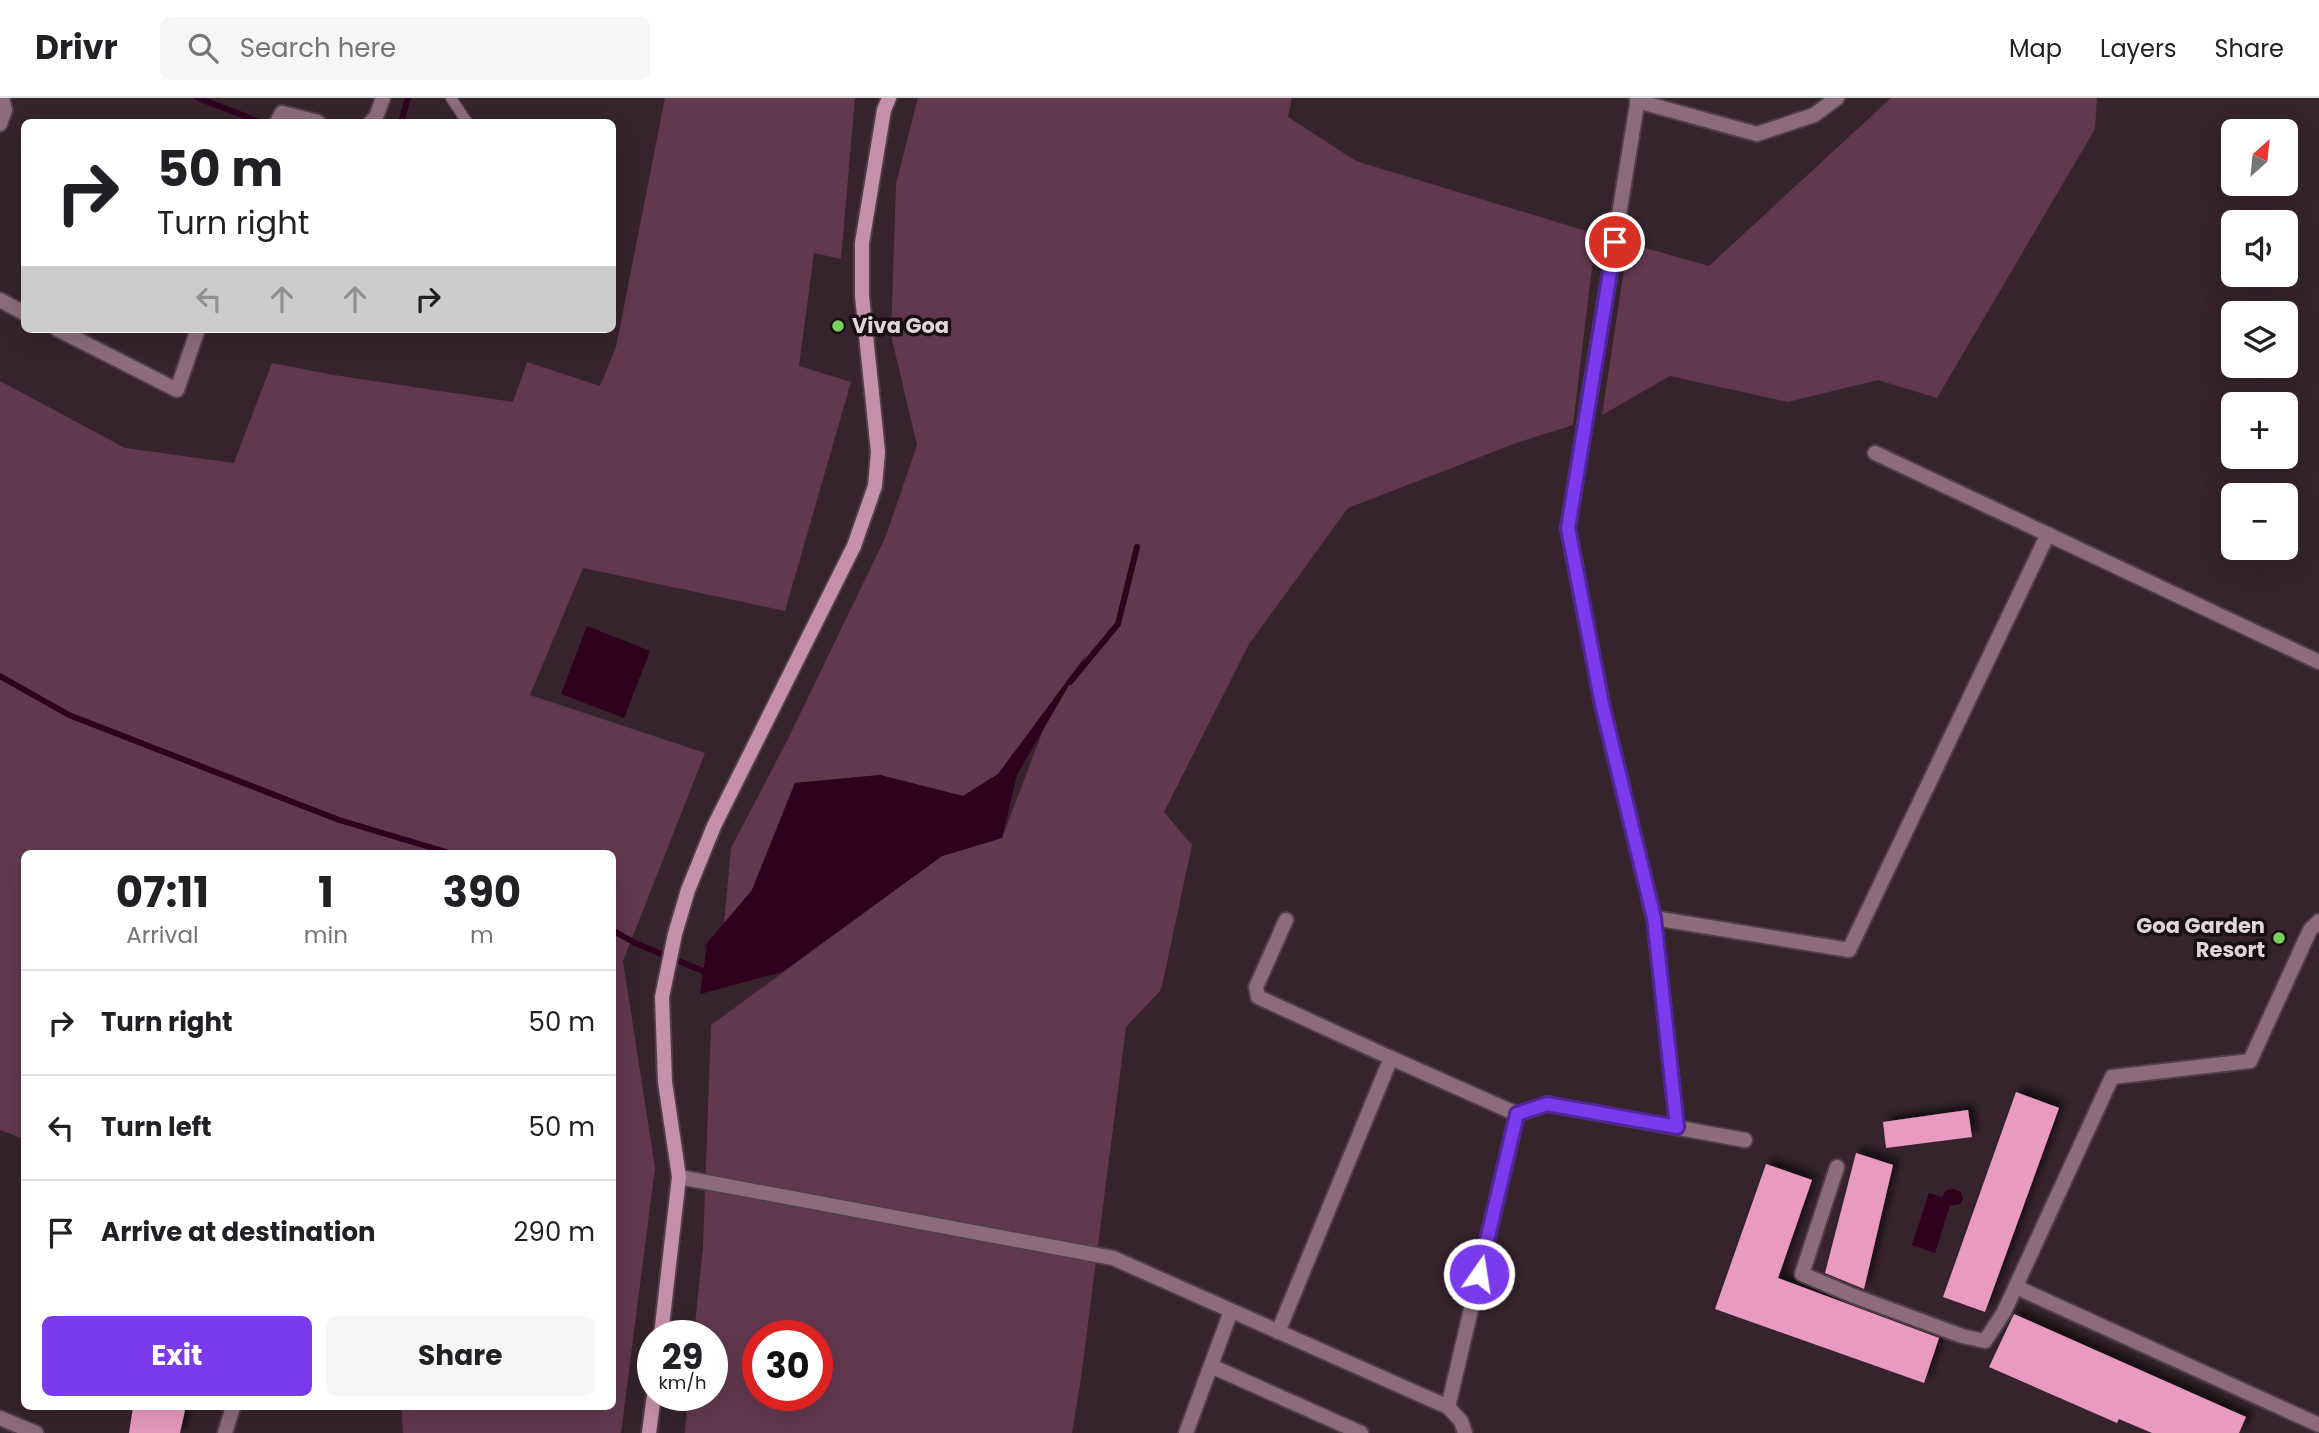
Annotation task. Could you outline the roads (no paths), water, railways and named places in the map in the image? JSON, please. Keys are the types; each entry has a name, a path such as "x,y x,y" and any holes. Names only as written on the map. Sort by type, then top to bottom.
{"street":[{"path":"0,124 5,110 2,98"},
{"path":"374,119 383,98"},
{"path":"663,1320 679,1177 665,1082 662,997 675,934 688,890 714,826 854,546 875,486 877,452 862,296 862,243 884,110 889,98"},
{"path":"1837,98 1814,115 1756,134 1638,99 1568,528 1602,704 1654,918 1849,950 2048,534"},
{"path":"279,119 282,113 306,119"},
{"path":"0,300 21,311"},
{"path":"65,333 177,390 197,333"},
{"path":"1875,453 2319,662"},
{"path":"1286,920 1256,988 1258,997 1517,1114 1547,1104 1745,1140"},
{"path":"1837,1167 1802,1274 1962,1336 1985,1341 2004,1312 2112,1077 2250,1061 2310,930 2319,920"},
{"path":"1278,1332 1391,1058"},
{"path":"1448,1407 1517,1114"},
{"path":"679,1177 1113,1258 1448,1407 1461,1421 1465,1433"},
{"path":"2016,1287 2319,1425"},
{"path":"1186,1433 1231,1311"},
{"path":"1211,1366 1362,1433"},
{"path":"225,1433 232,1410"},
{"path":"649,1433 652,1411"},
{"path":"0,1418 36,1433"}],"lane":[{"path":"451,98 465,119"},
{"path":"1654,918 1677,1127"}],"waterway":[{"path":"198,98 252,119"},
{"path":"402,119 408,98"},
{"path":"1070,682 1118,624 1137,547"},
{"path":"0,676 69,715 339,820 440,850"},
{"path":"616,932 703,971 710,969"}],"place":[{"name":"Viva Goa","path":"838,326"},
{"name":"Goa Garden Resort","path":"2279,938"}]}
